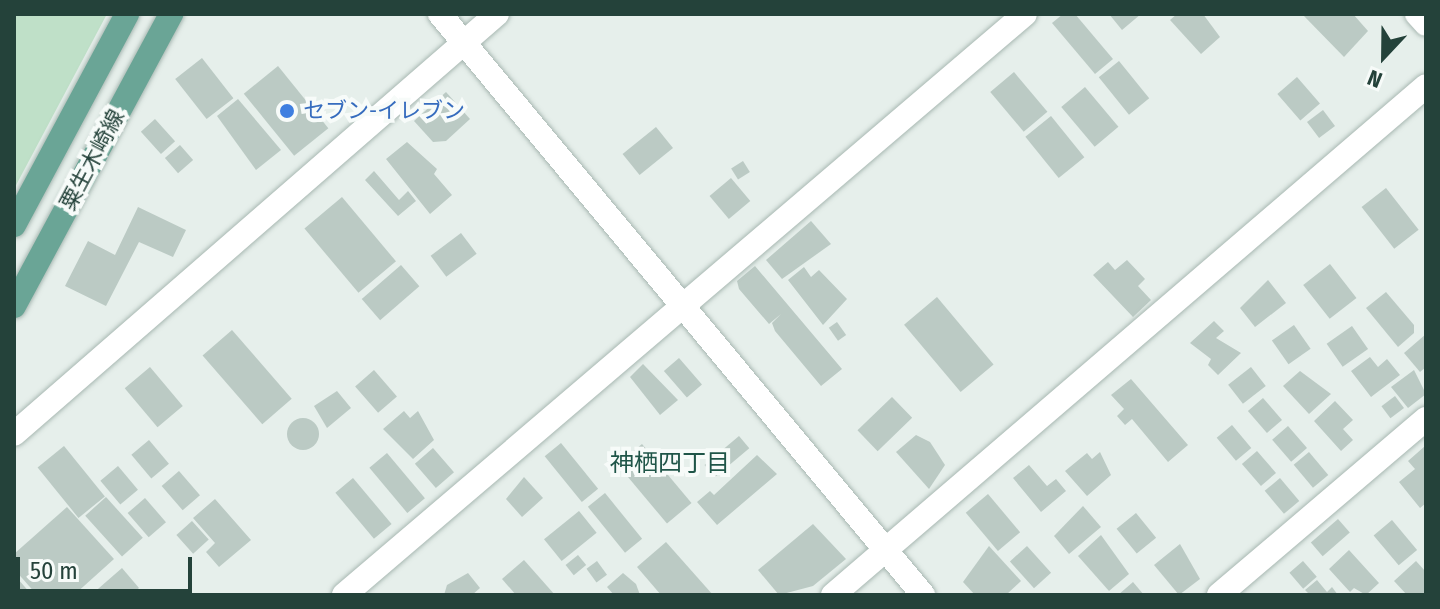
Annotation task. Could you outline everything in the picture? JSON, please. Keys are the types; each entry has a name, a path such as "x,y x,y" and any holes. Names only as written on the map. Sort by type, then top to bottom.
{"main road":[{"name":"粟生木崎線","path":"14,225 127,14"},
{"name":"粟生木崎線","path":"14,306 171,14"}],"street":[{"path":"440,14 923,595"},
{"path":"14,434 497,14"},
{"path":"344,595 1025,14"},
{"path":"1417,14 1426,24"},
{"path":"833,595 1426,86"},
{"path":"1219,595 1426,419"}],"green space":[{"path":"14,14 107,14 14,189"}],"building":[{"path":"1063,14 1075,14 1113,59 1095,74 1052,23"},
{"path":"1109,14 1141,14 1122,30"},
{"path":"1177,14 1203,14 1220,37 1201,54 1170,20"},
{"path":"1353,14 1368,31 1344,57 1303,15"},
{"path":"202,58 233,98 207,119 175,79"},
{"path":"1119,61 1149,98 1129,115 1099,77"},
{"name":"セブン-イレブン","path":"278,66 328,128 294,156 244,94"},
{"path":"1014,72 1047,112 1024,132 990,92"},
{"path":"1297,77 1320,103 1300,120 1277,94"},
{"path":"1085,87 1118,127 1095,147 1061,107"},
{"path":"446,92 470,119 446,141 433,142 414,121"},
{"path":"238,99 281,150 256,170 217,116"},
{"path":"1323,110 1335,126 1319,138 1307,122"},
{"path":"1051,116 1084,157 1059,178 1025,137"},
{"path":"155,119 175,141 161,154 141,132"},
{"path":"656,127 673,148 640,175 623,154"},
{"path":"407,142 437,169 434,174 452,195 430,214 386,159"},
{"path":"180,145 193,160 178,173 165,158"},
{"path":"743,161 750,172 738,179 731,168"},
{"path":"374,171 399,200 408,191 416,201 398,216 365,180"},
{"path":"731,178 750,201 729,219 710,196"},
{"path":"1386,188 1419,230 1394,249 1362,207"},
{"path":"342,197 396,261 358,293 304,228"},
{"path":"138,207 186,230 173,257 139,242 106,306 65,286 88,241 115,255"},
{"path":"811,221 831,244 782,279 766,260"},
{"path":"461,233 477,254 446,277 431,256"},
{"path":"1127,260 1145,279 1138,286 1151,300 1133,317 1093,275 1108,262 1115,270"},
{"path":"1330,264 1356,298 1330,319 1303,285"},
{"path":"401,265 419,286 380,320 362,299"},
{"path":"755,266 842,369 821,386 775,331 772,323 781,314 769,324 739,289 737,281"},
{"path":"804,267 811,277 819,270 847,299 823,325 788,280"},
{"path":"1268,280 1286,303 1255,327 1240,308"},
{"path":"1386,292 1414,325 1414,333 1398,347 1366,308"},
{"path":"937,297 994,364 961,392 904,325"},
{"path":"1214,321 1224,331 1216,338 1241,353 1218,375 1208,365 1211,359 1190,343"},
{"path":"837,322 846,335 838,341 829,328"},
{"path":"1294,325 1311,349 1289,364 1272,340"},
{"path":"1352,326 1368,349 1343,367 1327,344"},
{"path":"232,330 292,399 262,424 203,356"},
{"path":"1426,334 1426,367 1420,372 1404,353"},
{"path":"1370,357 1378,367 1387,359 1400,375 1371,397 1351,371"},
{"path":"679,358 702,384 687,398 664,371"},
{"path":"643,364 678,400 660,415 630,377"},
{"path":"150,367 183,406 158,427 125,388"},
{"path":"1251,367 1266,386 1243,404 1228,385"},
{"path":"374,370 397,396 378,413 355,386"},
{"path":"1414,370 1426,394 1408,408 1391,387"},
{"path":"1300,371 1331,394 1309,414 1283,386"},
{"path":"1131,379 1188,445 1168,462 1132,419 1125,425 1117,416 1124,409 1111,395"},
{"path":"337,391 351,408 327,428 314,406"},
{"path":"1395,396 1404,408 1390,418 1381,406"},
{"path":"892,397 912,418 878,451 857,430"},
{"path":"1263,398 1282,420 1267,433 1248,411"},
{"path":"1335,401 1353,420 1343,429 1353,440 1341,451 1314,421"},
{"path":"404,411 410,418 418,411 434,440 413,459 383,429"},
{"path":"303,418 314,423 319,434 314,445 303,450 292,445 287,434 292,423"},
{"path":"1232,425 1251,448 1236,461 1217,438"},
{"path":"1288,426 1307,448 1291,462 1272,440"},
{"path":"916,435 930,442 945,465 929,489 896,452"},
{"path":"739,436 749,448 715,477 705,465"},
{"path":"149,440 169,464 151,479 131,455"},
{"path":"561,443 598,489 582,502 545,456"},
{"path":"642,444 691,503 667,524 617,465"},
{"path":"64,446 105,497 78,518 38,467"},
{"path":"1425,446 1426,503 1420,508 1399,482 1415,469 1408,461"},
{"path":"433,448 454,472 436,488 415,464"},
{"path":"1257,451 1276,473 1261,486 1242,464"},
{"path":"1100,452 1111,475 1087,496 1065,471 1087,453 1092,459"},
{"path":"1309,452 1328,475 1313,488 1294,465"},
{"path":"387,453 425,498 407,513 369,468"},
{"path":"757,455 777,474 717,525 697,502 710,491 714,495"},
{"path":"1029,465 1047,486 1056,479 1066,491 1041,512 1013,478"},
{"path":"118,466 138,490 120,505 100,481"},
{"path":"179,471 200,495 183,510 162,486"},
{"path":"524,477 543,498 522,517 506,499"},
{"path":"353,478 392,524 374,539 335,493"},
{"path":"1280,478 1299,501 1284,514 1265,491"},
{"path":"605,493 642,539 625,553 588,507"},
{"path":"988,494 1020,532 998,551 966,513"},
{"path":"106,497 143,538 122,557 85,516"},
{"path":"145,498 166,522 149,537 128,513"},
{"path":"215,499 251,540 219,567 206,552 215,543 193,518"},
{"path":"1083,506 1101,527 1069,554 1054,536"},
{"path":"67,507 114,559 74,595 37,595 14,569 14,554"},
{"path":"579,511 597,533 562,561 544,539"},
{"path":"1136,513 1156,538 1137,554 1117,529"},
{"path":"1338,519 1350,533 1323,556 1311,543"},
{"path":"1392,520 1417,550 1399,565 1374,535"},
{"path":"192,521 209,540 193,554 176,535"},
{"path":"813,524 846,559 813,586 779,595 758,570"},
{"path":"1101,535 1129,574 1109,591 1078,556"},
{"path":"666,542 713,595 661,595 637,567"},
{"path":"1180,544 1200,579 1179,595 1154,565"},
{"path":"989,546 1021,581 1006,595 975,595 963,582"},
{"path":"1027,546 1051,573 1034,588 1010,561"},
{"path":"1349,550 1379,583 1366,595 1354,588 1350,592 1329,569"},
{"path":"578,555 586,565 574,575 566,565"},
{"path":"524,560 555,595 516,595 502,579"},
{"path":"597,561 607,575 596,582 586,569"},
{"path":"1303,561 1317,577 1303,589 1289,573"},
{"path":"1416,561 1426,572 1426,595 1407,595 1394,581"},
{"path":"122,568 139,588 131,595 91,595"},
{"path":"468,573 480,588 472,595 444,595 447,585"},
{"path":"623,573 636,584 640,595 614,595 607,587"},
{"path":"17,578 32,595 14,595"},
{"path":"1317,580 1327,592 1332,587 1338,595 1310,595 1305,590"},
{"path":"1133,582 1144,595 1118,595"}],"place":[{"name":"セブン-イレブン","path":"287,111"}],"district":[{"name":"神栖四丁目","path":"670,464"}]}
